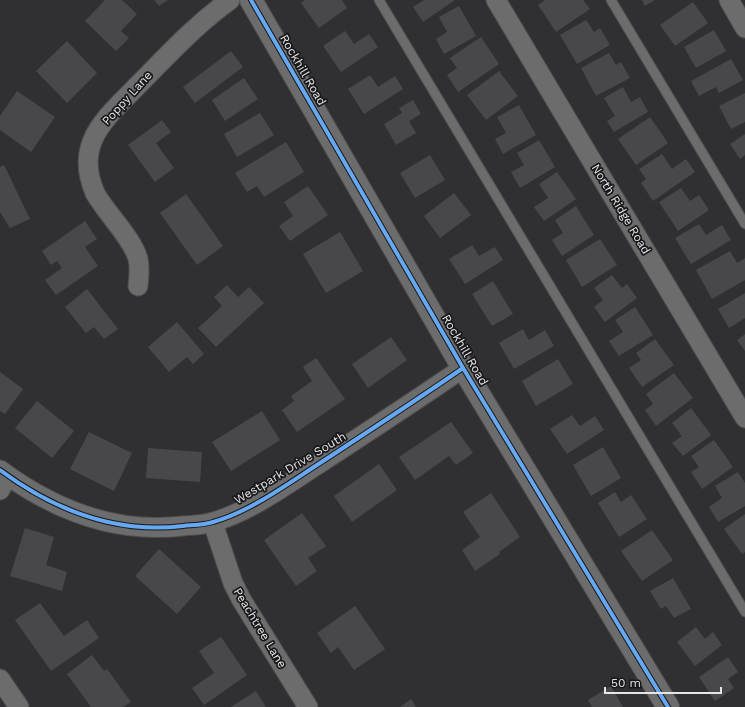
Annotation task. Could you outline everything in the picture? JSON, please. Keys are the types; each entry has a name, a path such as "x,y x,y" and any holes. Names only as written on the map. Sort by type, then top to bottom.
{"street":[{"name":"Poppy Lane","path":"138,286 139,267 136,252 100,201 92,186 88,165 90,147 94,138 109,116 191,31 230,0"},
{"name":"Rockhill Road","path":"251,0 463,368 668,707"},
{"name":"North Ridge Road","path":"496,0 745,418"},
{"path":"729,0 745,28"},
{"name":"Westpark Drive South","path":"2,479 68,510 111,523 153,528 213,523 240,511 300,476 463,368"},
{"name":"Peachtree Lane","path":"213,523 233,583 241,599 308,707"},
{"path":"0,679 19,707"}],"lane":[{"path":"379,0 745,612"},
{"path":"611,0 745,224"}],"building":[{"path":"105,0 122,0 137,14 121,31 129,38 116,51 85,21"},
{"path":"154,0 168,0 159,6"},
{"path":"305,0 342,0 347,8 319,28 301,3"},
{"path":"424,0 455,0 423,22 413,7"},
{"path":"545,0 583,0 590,9 556,32 538,5"},
{"path":"642,0 655,0 645,6"},
{"path":"693,2 708,23 675,46 660,25"},
{"path":"459,6 476,36 444,54 436,39 447,32 439,17"},
{"path":"586,20 594,32 600,28 610,45 577,64 560,35"},
{"path":"714,30 726,51 696,68 684,47"},
{"path":"345,31 354,44 369,34 378,47 341,72 323,46"},
{"path":"481,37 499,64 458,92 447,75 457,68 450,58"},
{"path":"67,41 97,73 67,103 36,71"},
{"path":"231,51 243,67 195,103 183,87"},
{"path":"609,53 616,65 621,62 630,78 596,96 581,68"},
{"path":"731,59 743,80 719,93 716,87 699,96 691,81"},
{"path":"499,71 518,96 486,120 467,95"},
{"path":"370,75 378,87 395,76 403,89 364,114 348,89"},
{"path":"244,78 258,99 225,121 212,100"},
{"path":"623,87 631,102 640,97 648,112 614,132 607,121 615,116 604,98"},
{"path":"17,91 55,117 31,152 0,130 0,116"},
{"path":"745,93 745,122 731,129 719,106"},
{"path":"413,100 421,114 409,121 416,133 396,145 384,124 402,113 399,108"},
{"path":"519,105 536,135 503,154 495,139 506,133 497,117"},
{"path":"260,113 274,135 237,157 224,134"},
{"path":"650,117 668,143 636,165 618,139"},
{"path":"162,120 171,132 156,143 174,168 155,182 128,145"},
{"path":"745,134 745,155 740,159 730,144"},
{"path":"539,140 555,167 520,188 511,172 524,165 517,153"},
{"path":"286,142 304,172 264,197 257,186 247,192 235,173"},
{"path":"662,154 672,169 686,159 695,172 653,201 641,183 646,179 639,169"},
{"path":"430,155 445,180 415,198 400,173"},
{"path":"4,165 30,219 10,228 0,212 0,167"},
{"path":"557,172 576,199 544,221 534,207 548,198 539,184"},
{"path":"308,186 328,215 290,241 279,226 293,216 284,202"},
{"path":"681,188 690,201 699,195 709,210 678,231 659,202"},
{"path":"454,193 471,215 440,238 424,216"},
{"path":"186,194 223,246 197,265 160,213"},
{"path":"576,206 594,235 562,256 552,240 563,233 555,220"},
{"path":"85,221 97,239 85,247 98,266 56,295 45,280 62,268 57,261 51,265 42,251"},
{"path":"699,224 706,235 722,225 731,240 691,264 675,238"},
{"path":"340,232 363,271 326,293 303,254"},
{"path":"600,239 617,265 582,287 566,260"},
{"path":"472,245 479,256 495,247 503,260 465,284 449,259"},
{"path":"730,251 737,263 745,258 745,280 712,299 696,270"},
{"path":"612,275 622,288 627,284 637,298 605,322 594,307 603,300 594,288"},
{"path":"493,281 513,314 492,326 472,294"},
{"path":"227,285 238,297 249,287 264,303 216,347 198,328 222,306 214,297"},
{"path":"87,289 118,329 104,339 94,327 86,333 65,307"},
{"path":"745,293 745,318 729,328 718,309"},
{"path":"635,307 653,335 619,356 609,341 623,332 615,320"},
{"path":"177,322 204,354 193,364 187,357 169,372 148,347"},
{"path":"523,329 529,340 545,330 554,346 514,369 499,343"},
{"path":"745,334 745,351 737,340"},
{"path":"391,337 407,360 368,388 352,364"},
{"path":"655,339 674,365 642,387 629,368 641,360 636,353"},
{"path":"316,358 345,399 297,432 282,410 294,401 291,396 312,381 303,367"},
{"path":"558,359 573,384 536,406 522,381"},
{"path":"0,372 23,389 5,414 0,411"},
{"path":"674,373 693,398 656,426 645,410 653,404 646,394"},
{"path":"37,401 74,431 52,458 15,428"},
{"path":"691,408 711,435 683,456 672,443 682,436 672,423"},
{"path":"262,411 280,440 231,471 212,442"},
{"path":"572,415 580,426 595,416 604,430 567,454 550,429"},
{"path":"451,422 473,453 456,465 449,456 415,480 399,457"},
{"path":"89,432 132,453 114,491 70,469"},
{"path":"714,440 733,467 702,489 691,472 699,467 691,456"},
{"path":"603,447 621,478 591,496 573,465"},
{"path":"148,448 202,452 200,482 146,478"},
{"path":"379,464 397,490 352,522 334,496"},
{"path":"738,472 745,483 745,506 718,522 709,507 722,498 715,486"},
{"path":"615,492 621,502 631,495 647,519 619,537 598,503"},
{"path":"491,493 520,537 499,552 500,554 475,571 462,550 480,537 463,512"},
{"path":"302,513 326,546 308,558 317,571 296,586 264,540"},
{"path":"745,514 745,552 742,554 724,529"},
{"path":"25,528 54,537 46,565 67,572 62,591 10,576"},
{"path":"652,530 673,560 642,581 621,551"},
{"path":"159,549 201,587 177,614 135,576"},
{"path":"673,578 691,609 674,618 666,606 661,609 650,591"},
{"path":"40,603 64,636 87,620 99,638 51,671 15,620"},
{"path":"355,606 385,649 354,670 338,647 331,653 317,633"},
{"path":"696,627 705,639 713,632 722,645 695,666 677,642"},
{"path":"221,637 247,675 204,705 192,688 214,673 199,651"},
{"path":"92,655 104,671 107,669 131,702 123,707 91,707 67,674"},
{"path":"728,657 738,672 728,679 734,688 715,701 699,677"},
{"path":"611,686 623,707 592,707 588,700"},
{"path":"256,691 266,707 231,707"},
{"path":"411,699 416,707 400,707"}],"cycle path":[{"path":"251,0 463,368 668,707"},
{"path":"0,470 42,497 87,516 110,522 158,528 210,523 227,518 254,505 293,481 463,368"}]}
